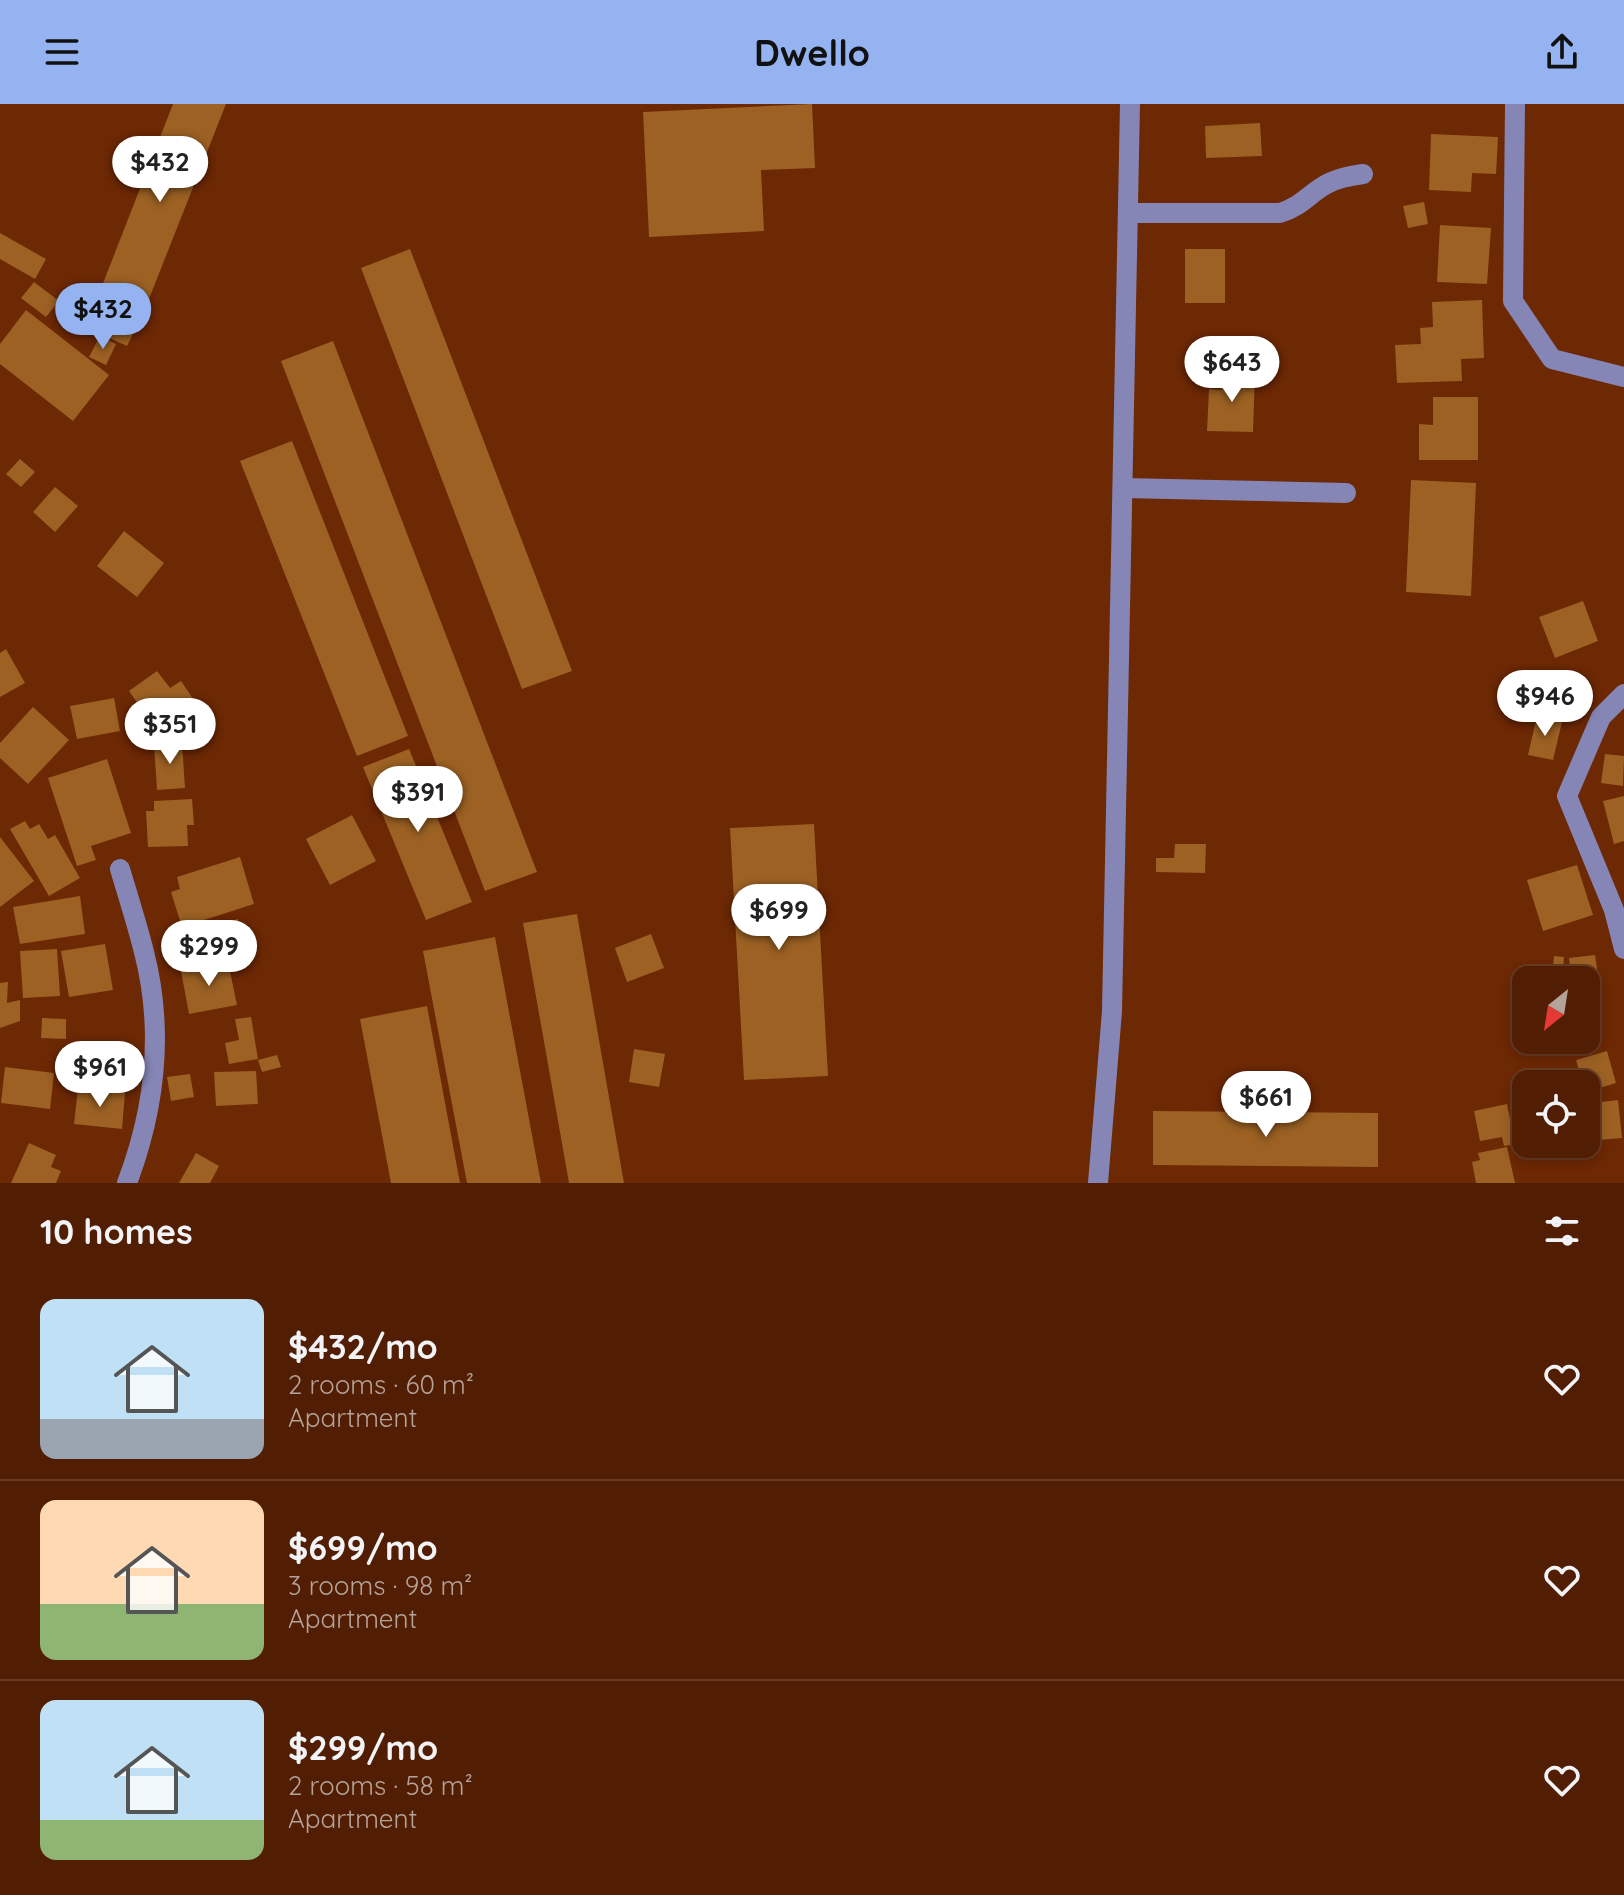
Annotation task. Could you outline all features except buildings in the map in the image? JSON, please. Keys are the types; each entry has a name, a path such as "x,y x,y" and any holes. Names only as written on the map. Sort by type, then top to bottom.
{"street":[{"path":"1098,1183 1112,1011 1130,104"},
{"path":"1515,104 1513,301 1552,359 1624,377"},
{"path":"1129,213 1280,213 1303,203 1329,182 1363,174"},
{"path":"1123,488 1346,493"},
{"path":"1624,694 1601,717 1567,796 1614,910 1624,949"},
{"path":"120,869 144,953 155,1017 153,1083 147,1123 127,1183"}]}
